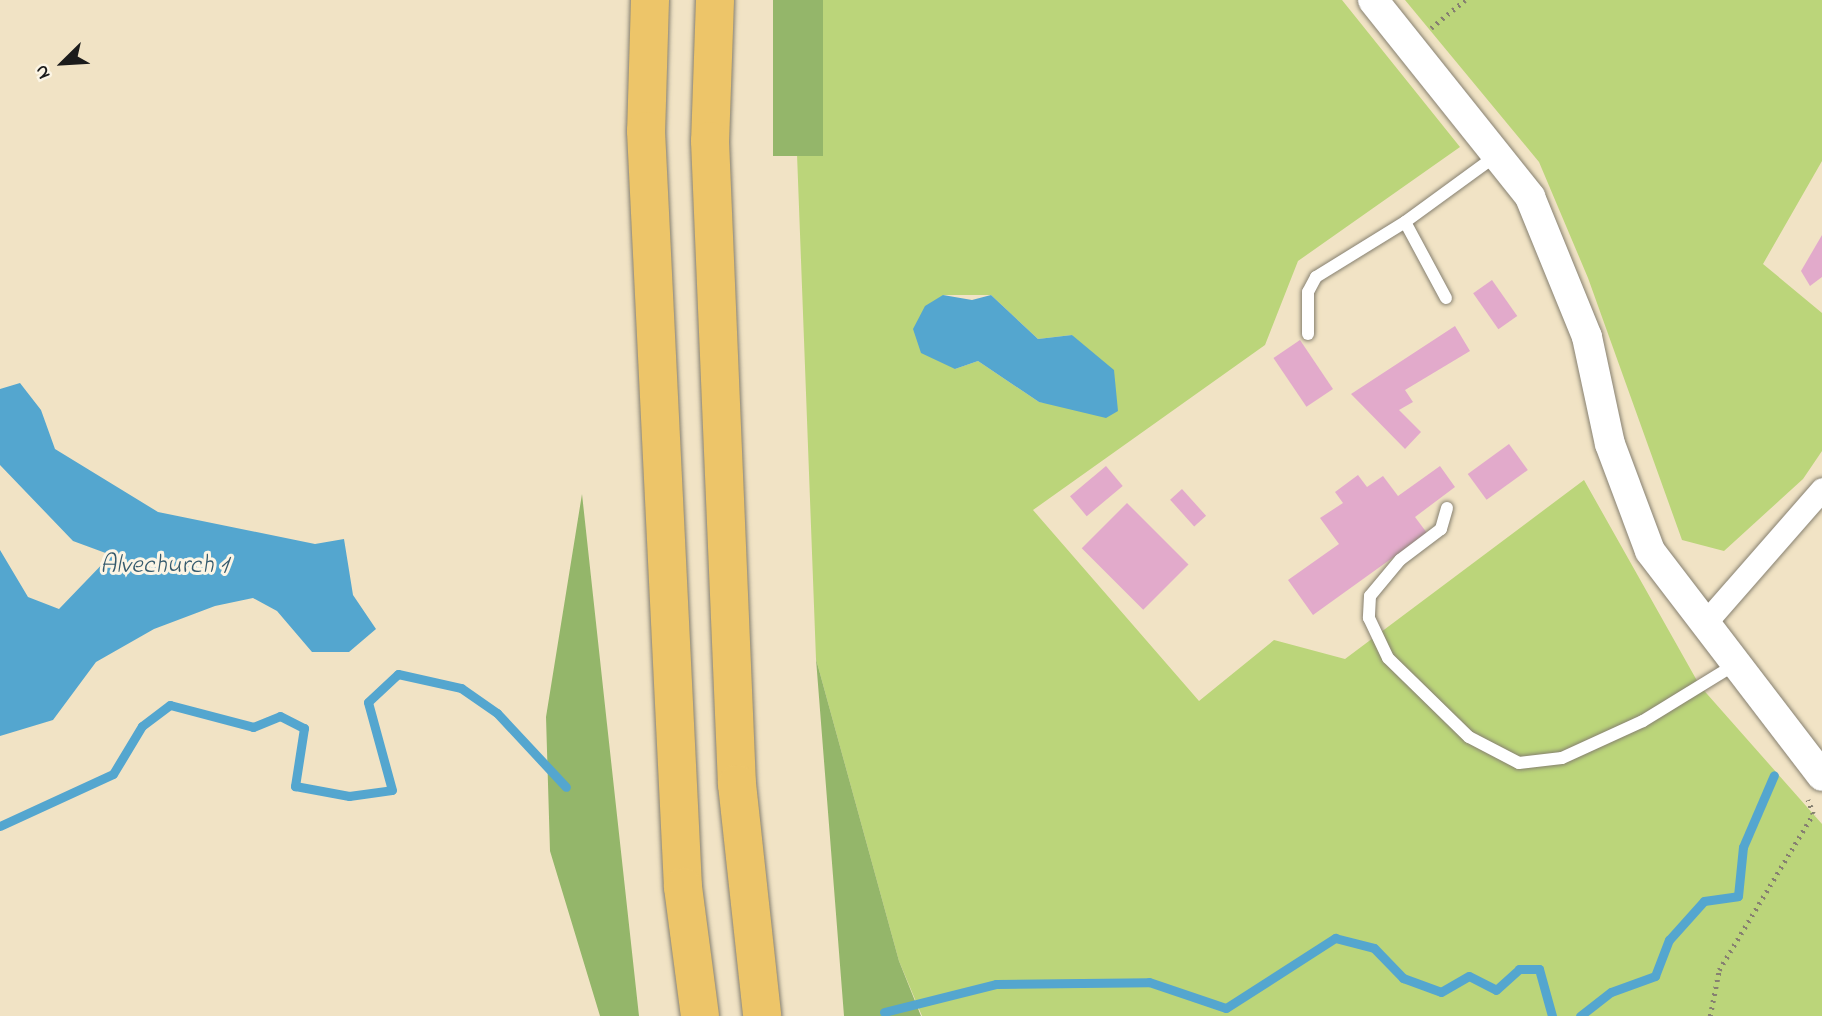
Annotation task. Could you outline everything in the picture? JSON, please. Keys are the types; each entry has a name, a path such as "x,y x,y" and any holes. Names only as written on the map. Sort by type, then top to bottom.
{"highway":[{"path":"650,0 646,131 679,804 700,1016"},
{"path":"715,0 710,141 737,785 762,1016"}],"street":[{"path":"1373,0 1412,44 1530,197 1562,265 1627,501 1650,551 1734,665 1813,783"},
{"path":"1703,624 1822,489"}],"lane":[{"path":"1308,334 1308,292 1316,277 1405,222 1498,155"},
{"path":"1405,222 1446,298"},
{"path":"1447,508 1441,529 1400,560 1370,596 1369,618 1388,657 1469,737 1519,763 1562,758 1643,722 1734,665"}],"path":[{"path":"1412,44 1465,0"},
{"path":"1710,1016 1720,970 1813,814 1813,783"}],"green space":[{"path":"773,0 823,0 823,156 773,156"},
{"path":"823,0 1342,0 1460,147 1298,261 1265,345 1033,510 1199,701 1274,640 1345,659 1584,480 1700,686 1822,824 1822,1016 922,1016 899,961 816,659 797,154 815,152","holes":["943,295 991,295 1038,339 1072,335 1118,411 1039,402 978,361 955,369"]},
{"path":"1405,0 1822,0 1822,161 1763,264 1822,313 1822,451 1803,479 1724,551 1682,540 1588,278 1539,162"},
{"path":"582,494 639,1016 600,1016 550,851 546,717"},
{"path":"816,659 899,961 921,1016 844,1016"}],"water":[{"path":"943,295 972,300 991,295 1038,339 1072,335 1114,370 1118,411 1106,418 1039,402 978,361 955,369 921,353 913,329 925,306"},
{"name":"Alvechurch 1","path":"20,383 41,410 55,449 158,512 315,544 344,539 353,595 376,629 349,652 312,652 277,611 253,598 215,606 154,629 96,662 53,720 0,736 0,550 28,597 59,609 111,555 73,541 0,465 0,389"}],"building":[{"path":"1822,235 1822,277 1810,286 1801,271"},
{"path":"1492,280 1517,316 1498,329 1473,293"},
{"path":"1455,326 1470,351 1405,390 1413,402 1399,410 1421,432 1405,449 1351,394"},
{"path":"1300,340 1333,389 1306,407 1273,358"},
{"path":"1509,444 1528,470 1487,500 1468,474"},
{"path":"1106,466 1123,486 1087,516 1070,496"},
{"path":"1440,466 1455,487 1415,517 1427,533 1313,615 1288,580 1339,544 1320,518 1343,503 1335,492 1358,475 1367,487 1383,476 1398,496"},
{"path":"1182,489 1206,516 1194,526 1170,500"},
{"path":"1127,503 1189,565 1143,610 1082,548"}],"waterway":[{"path":"0,826 113,774 142,726 170,705 253,727 280,716 304,728 295,786 349,796 392,790 368,702 398,674 461,688 497,713 566,787"},
{"path":"1580,1016 1611,992 1655,976 1669,940 1704,901 1738,896 1743,847 1774,775"},
{"path":"884,1012 996,984 1149,982 1226,1008 1335,938 1374,948 1403,978 1441,992 1469,976 1496,990 1519,969 1539,969 1552,1016"}]}
